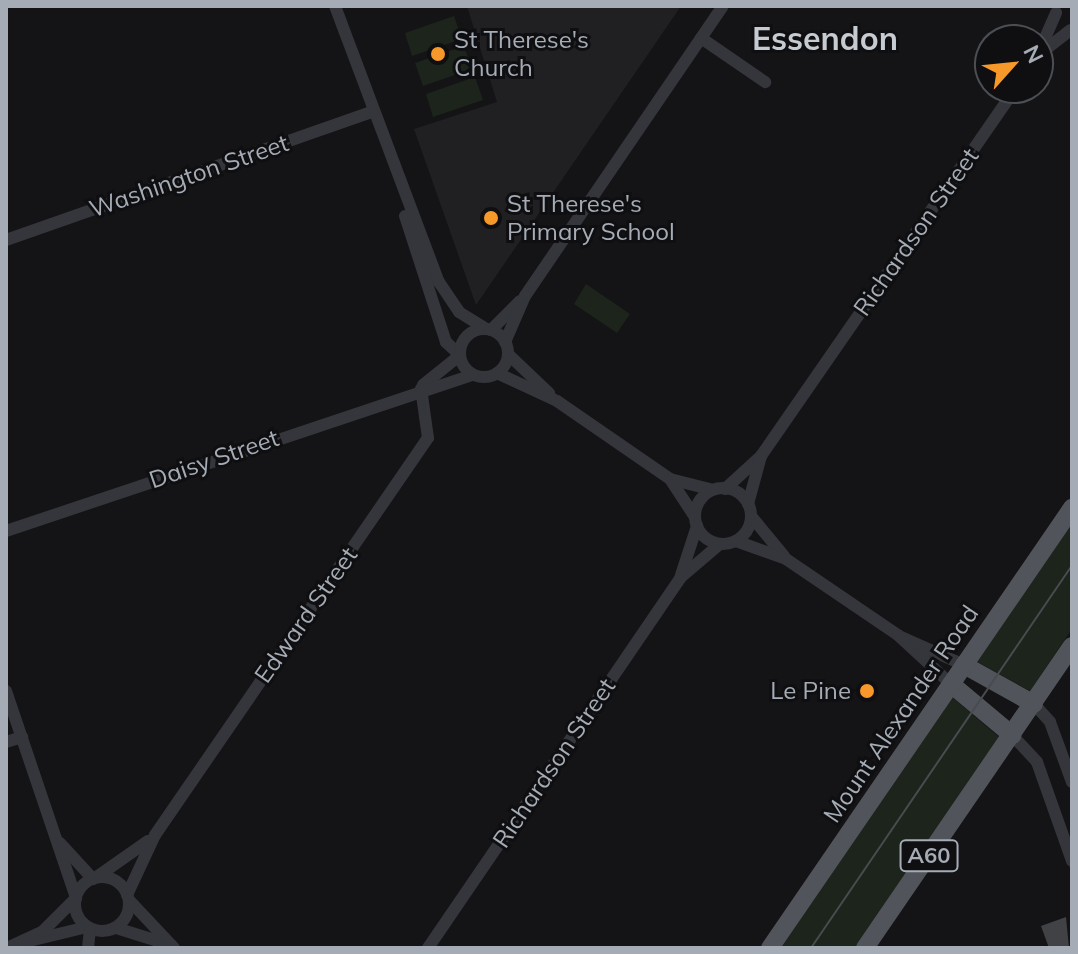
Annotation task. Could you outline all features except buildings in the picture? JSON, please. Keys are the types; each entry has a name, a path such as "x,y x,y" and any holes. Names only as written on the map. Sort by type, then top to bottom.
{"main road":[{"name":"Mount Alexander Road","path":"770,948 1072,508"},
{"name":"A60","path":"865,948 1072,646"},
{"path":"964,665 1034,704"},
{"path":"951,684 1012,735"}],"street":[{"path":"335,6 395,178 446,342 473,375 497,373 557,401 670,479 719,489 749,510 786,559"},
{"path":"459,355 464,338 488,329 525,296 723,6"},
{"path":"1054,43 1071,30 1055,10"},
{"path":"701,38 765,82"},
{"name":"Richardson Street","path":"680,578 696,521 719,489 761,456 1005,104"},
{"name":"Washington Street","path":"6,240 372,112"},
{"path":"395,178 449,298 488,329 557,401"},
{"path":"497,373 525,296"},
{"name":"Daisy Street","path":"421,388 459,355"},
{"name":"Daisy Street","path":"7,531 421,388 473,375"},
{"name":"Edward Street","path":"128,898 155,835 428,438 421,388"},
{"name":"Richardson Street","path":"736,541 749,510 761,456"},
{"path":"670,479 696,521 720,544 736,541 786,559 898,635 951,684"},
{"name":"Richardson Street","path":"428,948 680,578 720,544"},
{"path":"898,635 964,665"},
{"path":"6,691 75,898 88,928 88,948"},
{"path":"1034,704 1050,722 1072,782"},
{"path":"1012,735 1037,762 1072,861"},
{"path":"6,742 22,737"},
{"name":"Edward Street","path":"94,878 155,835"},
{"path":"58,840 94,878 117,882 173,947"},
{"path":"21,943 94,878"},
{"path":"116,928 128,898"},
{"path":"7,948 88,928 116,928 173,947"}],"shaded area":[{"name":"St Therese's Primary School","path":"467,6 681,6 476,305 414,129 497,102"},
{"path":"454,16 462,39 412,56 405,33"},
{"path":"464,46 472,69 423,86 415,63"},
{"path":"475,77 483,100 433,117 426,94"},
{"path":"586,284 630,314 617,333 574,304"},
{"path":"1072,521 1072,629 1030,691 976,661"},
{"path":"952,697 999,737 856,948 781,948"}],"tram line":[{"path":"811,948 1072,566"}],"place":[{"name":"St Therese's Church","path":"438,54"},
{"name":"St Therese's Primary School","path":"491,218"},
{"name":"Le Pine","path":"867,691"}],"district":[{"name":"Essendon","path":"825,38"}]}
